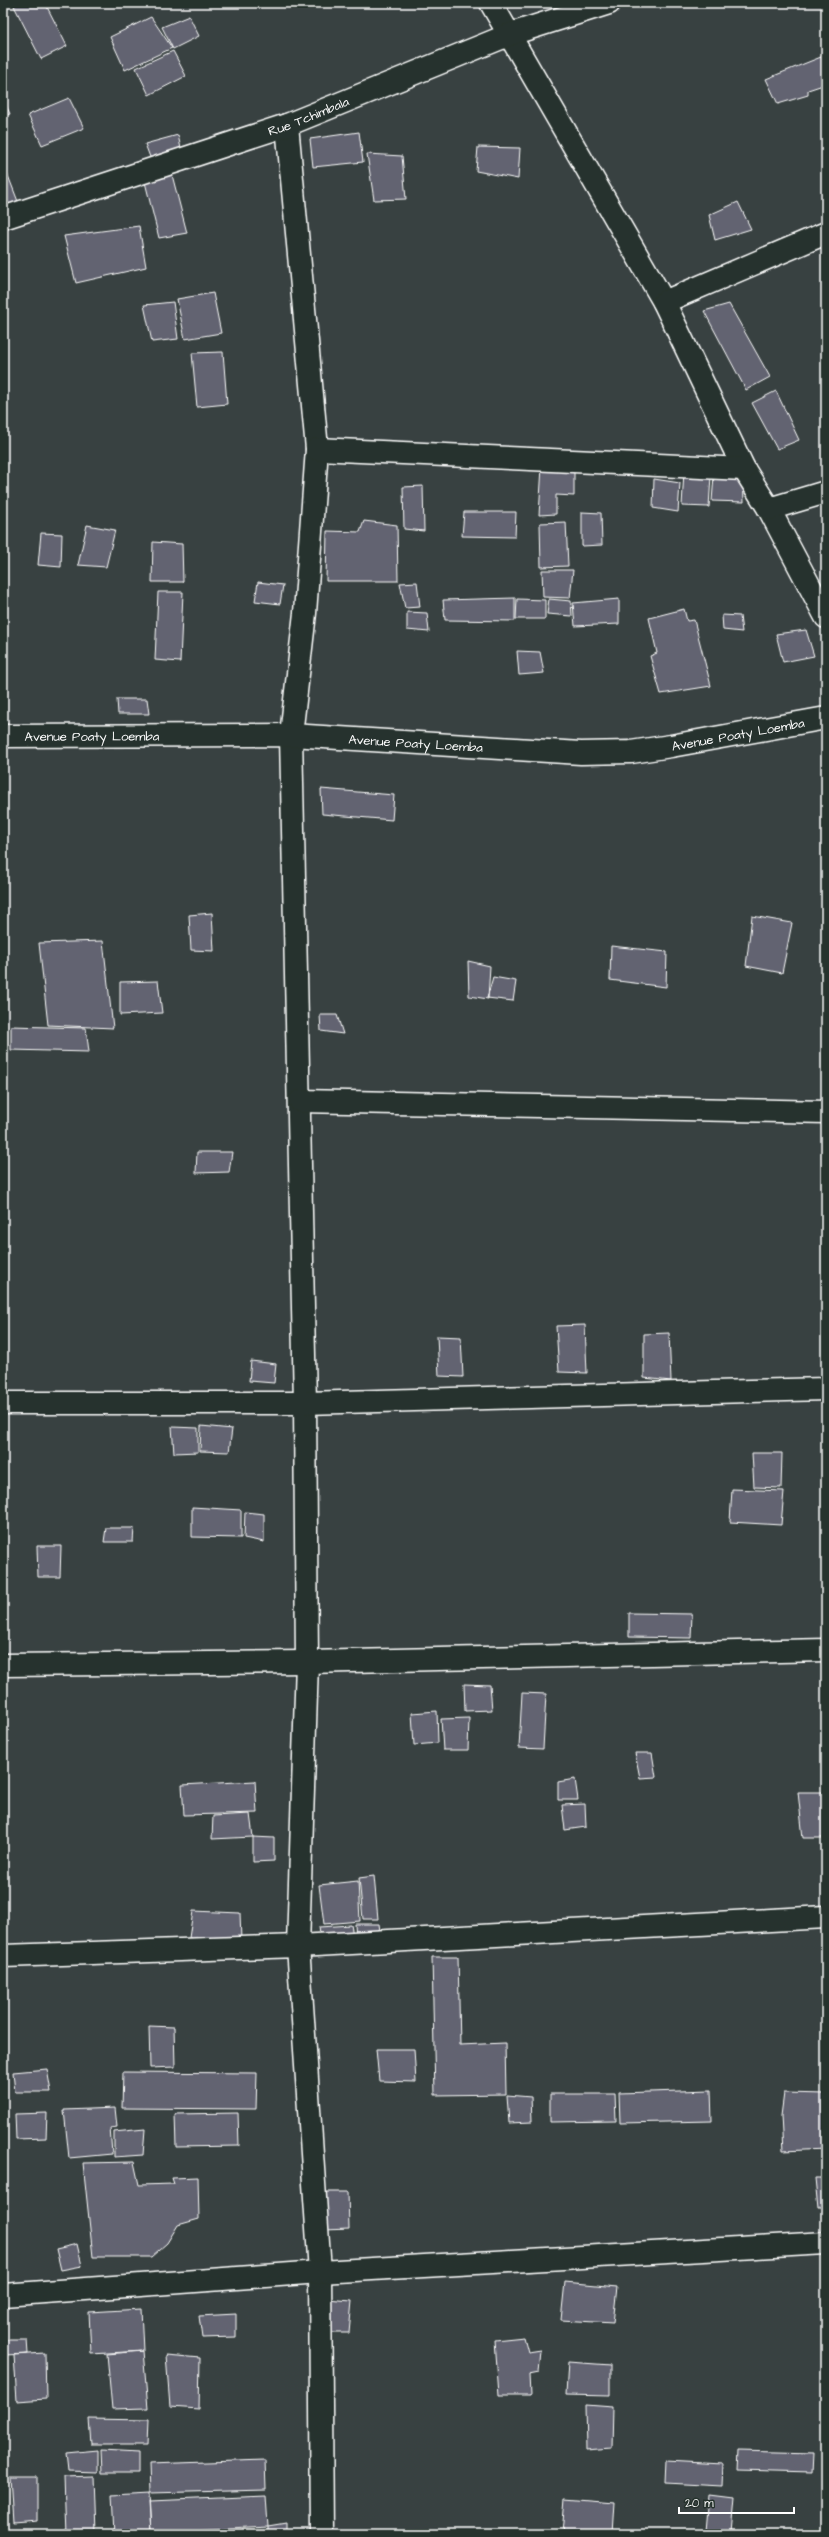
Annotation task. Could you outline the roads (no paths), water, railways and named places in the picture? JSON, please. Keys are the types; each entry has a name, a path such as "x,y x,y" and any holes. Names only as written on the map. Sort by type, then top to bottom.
{"street":[{"name":"Rue Tchimbala","path":"3,218 287,125 511,34 609,3"},
{"path":"498,7 511,34 664,302 744,469 769,509 826,617"},
{"path":"287,125 317,449 306,613 292,735 305,1403 307,1662 298,1946 320,2272 322,2534"},
{"path":"664,302 826,233"},
{"path":"317,449 744,469"},
{"path":"769,509 826,492"},
{"name":"Avenue Poaty Loemba","path":"3,736 292,735 581,754 631,752 826,718"},
{"path":"300,1100 826,1112"},
{"path":"3,1403 305,1403 826,1389"},
{"path":"3,1665 307,1662 826,1650"},
{"path":"3,1956 298,1946 826,1917"},
{"path":"3,2295 320,2272 826,2242"}]}
